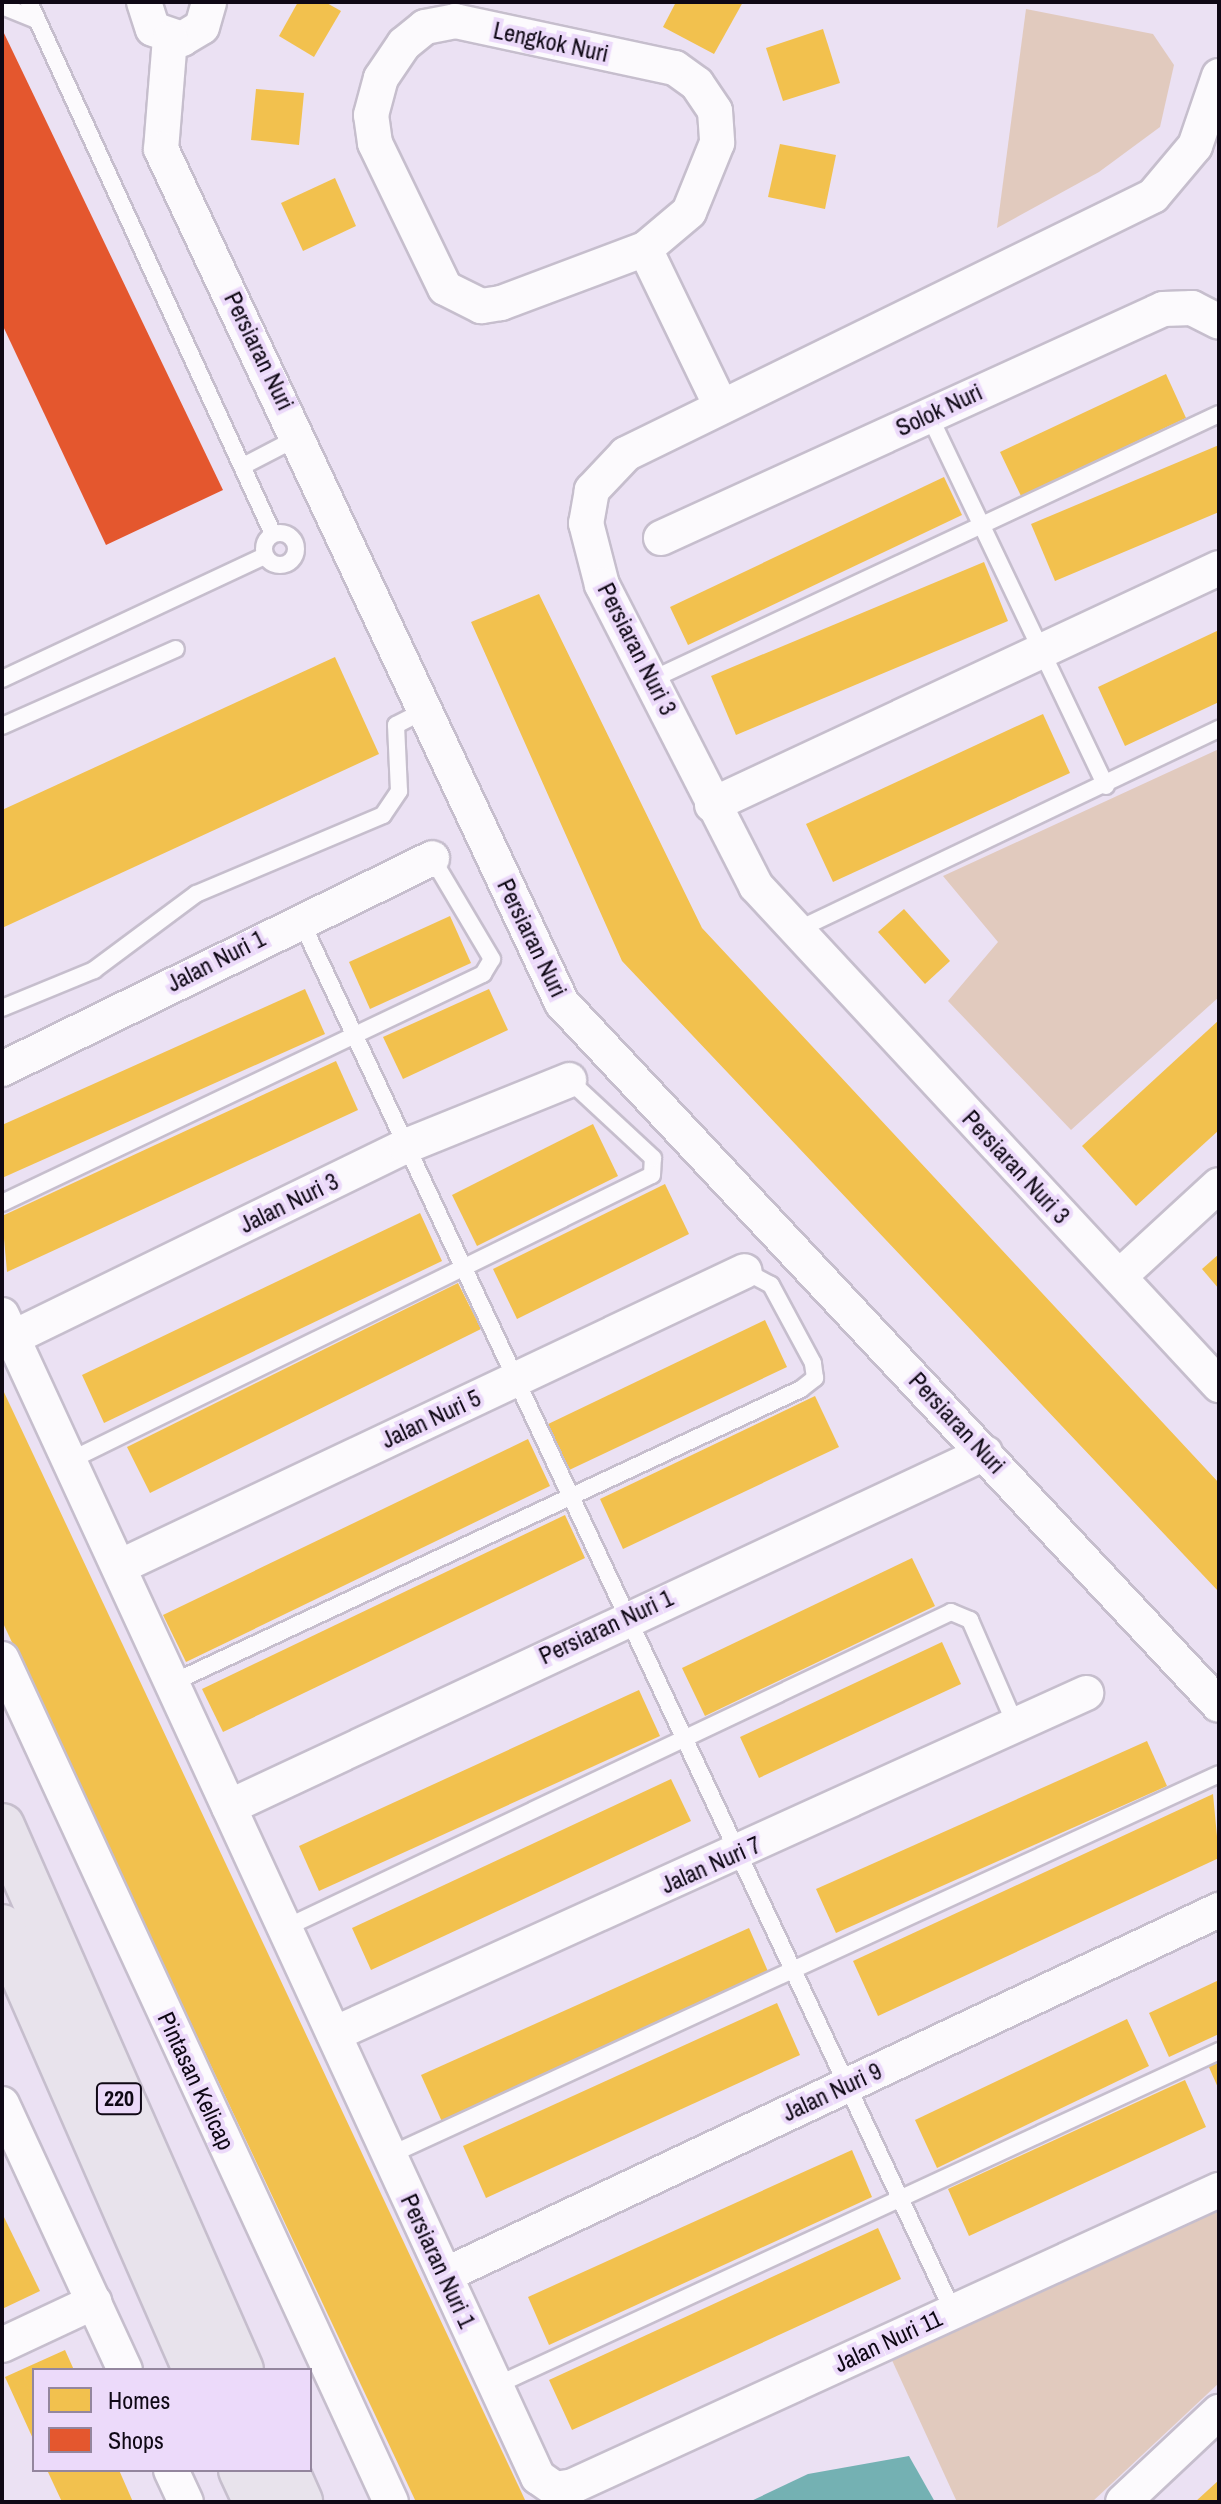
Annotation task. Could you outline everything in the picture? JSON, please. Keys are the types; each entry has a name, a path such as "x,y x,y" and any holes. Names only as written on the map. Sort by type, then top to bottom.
{"main road":[{"name":"220","path":"2,1826 240,2368"},
{"name":"220","path":"2,1927 195,2368"},
{"path":"242,2472 256,2502"},
{"path":"287,2472 300,2502"}],"street":[{"path":"144,2 153,29 170,38 202,27 209,2"},
{"name":"Lengkok Nuri","path":"455,21 675,68 697,84 715,111 708,180 689,212 645,249 501,303 481,306 445,288 375,143 371,115 381,78 404,44 425,27 455,21"},
{"name":"Persiaran Nuri","path":"170,38 161,149 300,436 423,711 562,1003 1219,1705"},
{"name":"Persiaran Nuri 3","path":"1219,76 1195,146 1153,196 720,404 626,454 592,490 586,523 602,585 653,679 712,805 756,886 794,932 1219,1385"},
{"path":"645,249 720,404"},
{"name":"Solok Nuri","path":"661,538 1163,309 1192,308 1218,319"},
{"path":"712,805 1043,655 1219,568"},
{"name":"Jalan Nuri 1","path":"2,1069 300,919 432,858"},
{"name":"Jalan Nuri 3","path":"7,1327 406,1146 569,1080"},
{"path":"1120,1276 1219,1185"},
{"name":"Jalan Nuri 5","path":"119,1567 745,1271"},
{"name":"Persiaran Nuri 1","path":"7,1327 495,2386 538,2477 555,2489"},
{"name":"Persiaran Nuri 1","path":"229,1807 627,1616 985,1453"},
{"name":"Pintasan Kelicap","path":"2,1659 391,2502"},
{"name":"Jalan Nuri 7","path":"334,2034 739,1853 1086,1693"},
{"name":"Jalan Nuri 9","path":"445,2275 1219,1910"},
{"path":"2,2104 124,2368"},
{"name":"Jalan Nuri 11","path":"555,2489 1219,2190"},
{"path":"2,2345 94,2302"},
{"path":"1123,2502 1215,2424"},
{"path":"172,2472 186,2502"}],"lane":[{"path":"2,679 265,556 273,534 245,465 29,2"},
{"path":"2,6 37,20"},
{"path":"653,679 1219,414"},
{"path":"929,415 1106,786"},
{"path":"245,465 300,436"},
{"path":"265,556 283,565 295,555 289,535 273,534"},
{"path":"2,726 176,649"},
{"path":"2,1008 94,970 196,894 383,815 399,791 396,725 423,711"},
{"path":"794,932 1106,786 1219,729"},
{"path":"2,1203 491,968 432,858"},
{"path":"300,919 953,2311"},
{"path":"69,1461 657,1167 569,1080"},
{"path":"172,1683 815,1378 771,1285 745,1271"},
{"path":"285,1928 687,1743 951,1612 970,1620 1016,1726"},
{"path":"390,2155 1219,1774"},
{"path":"495,2386 1219,2051"}],"shaded area":[{"path":"1026,9 1153,34 1174,65 1160,127 1099,172 997,228"},
{"path":"1219,749 1219,997 1071,1130 948,1001 998,942 943,876"},
{"path":"1219,2205 1219,2383 1092,2502 957,2502 891,2358"},
{"path":"909,2456 935,2502 749,2502 808,2474"}],"building: Homes":[{"path":"298,2 325,2 341,11 314,57 279,36"},
{"path":"676,2 743,2 714,54 663,27"},
{"path":"823,29 840,83 783,101 766,48"},
{"path":"256,89 304,93 299,145 251,140"},
{"path":"780,144 836,155 825,209 768,197"},
{"path":"335,178 356,226 303,251 281,203"},
{"path":"1166,374 1186,418 1021,496 1000,452"},
{"path":"1219,445 1219,512 1055,581 1031,524"},
{"path":"944,477 962,515 688,645 670,607"},
{"path":"984,562 1008,621 736,735 711,676"},
{"path":"539,594 702,928 1219,1483 1219,1592 622,961 471,622"},
{"path":"1219,630 1219,702 1125,746 1098,687"},
{"path":"335,657 379,754 2,928 2,810"},
{"path":"1043,714 1070,773 833,882 806,824"},
{"path":"904,909 950,961 925,984 878,932"},
{"path":"450,916 471,963 370,1009 349,962"},
{"path":"305,989 325,1034 2,1178 2,1125"},
{"path":"489,989 508,1030 403,1079 383,1037"},
{"path":"1219,1020 1219,1130 1136,1206 1082,1146"},
{"path":"336,1061 358,1110 7,1272 2,1216"},
{"path":"593,1124 618,1176 477,1246 452,1195"},
{"path":"665,1184 689,1234 517,1319 493,1269"},
{"path":"420,1213 442,1261 104,1423 82,1375"},
{"path":"1219,1254 1219,1289 1202,1269"},
{"path":"458,1283 481,1329 150,1493 127,1447"},
{"path":"765,1320 787,1367 565,1472 544,1426"},
{"path":"2,1388 526,2502 416,2502 2,1621"},
{"path":"815,1396 839,1447 623,1549 600,1499"},
{"path":"528,1439 550,1486 186,1662 163,1615"},
{"path":"565,1515 585,1558 223,1732 202,1689"},
{"path":"912,1558 935,1606 705,1716 682,1668"},
{"path":"942,1642 961,1684 759,1778 740,1737"},
{"path":"639,1690 660,1736 319,1891 299,1846"},
{"path":"1147,1741 1167,1786 836,1933 816,1889"},
{"path":"671,1779 691,1821 371,1970 352,1928"},
{"path":"1213,1794 1219,1858 878,2016 853,1961"},
{"path":"749,1928 770,1976 443,2124 421,2075"},
{"path":"1219,1980 1219,2034 1169,2057 1149,2013"},
{"path":"777,2003 800,2055 486,2198 463,2146"},
{"path":"1127,2019 1149,2066 937,2168 915,2120"},
{"path":"1219,2060 1219,2090 1208,2065"},
{"path":"1185,2080 1206,2127 969,2236 948,2189"},
{"path":"852,2150 872,2197 549,2345 528,2297"},
{"path":"2,2213 40,2291 2,2309"},
{"path":"878,2228 901,2279 572,2430 549,2380"},
{"path":"65,2350 73,2368 32,2368 32,2437 5,2377"},
{"path":"48,2472 120,2472 133,2502 62,2502"},
{"path":"1219,2480 1219,2502 1195,2502"}],"building: Shops":[{"path":"2,29 223,490 106,545 2,324"}]}
